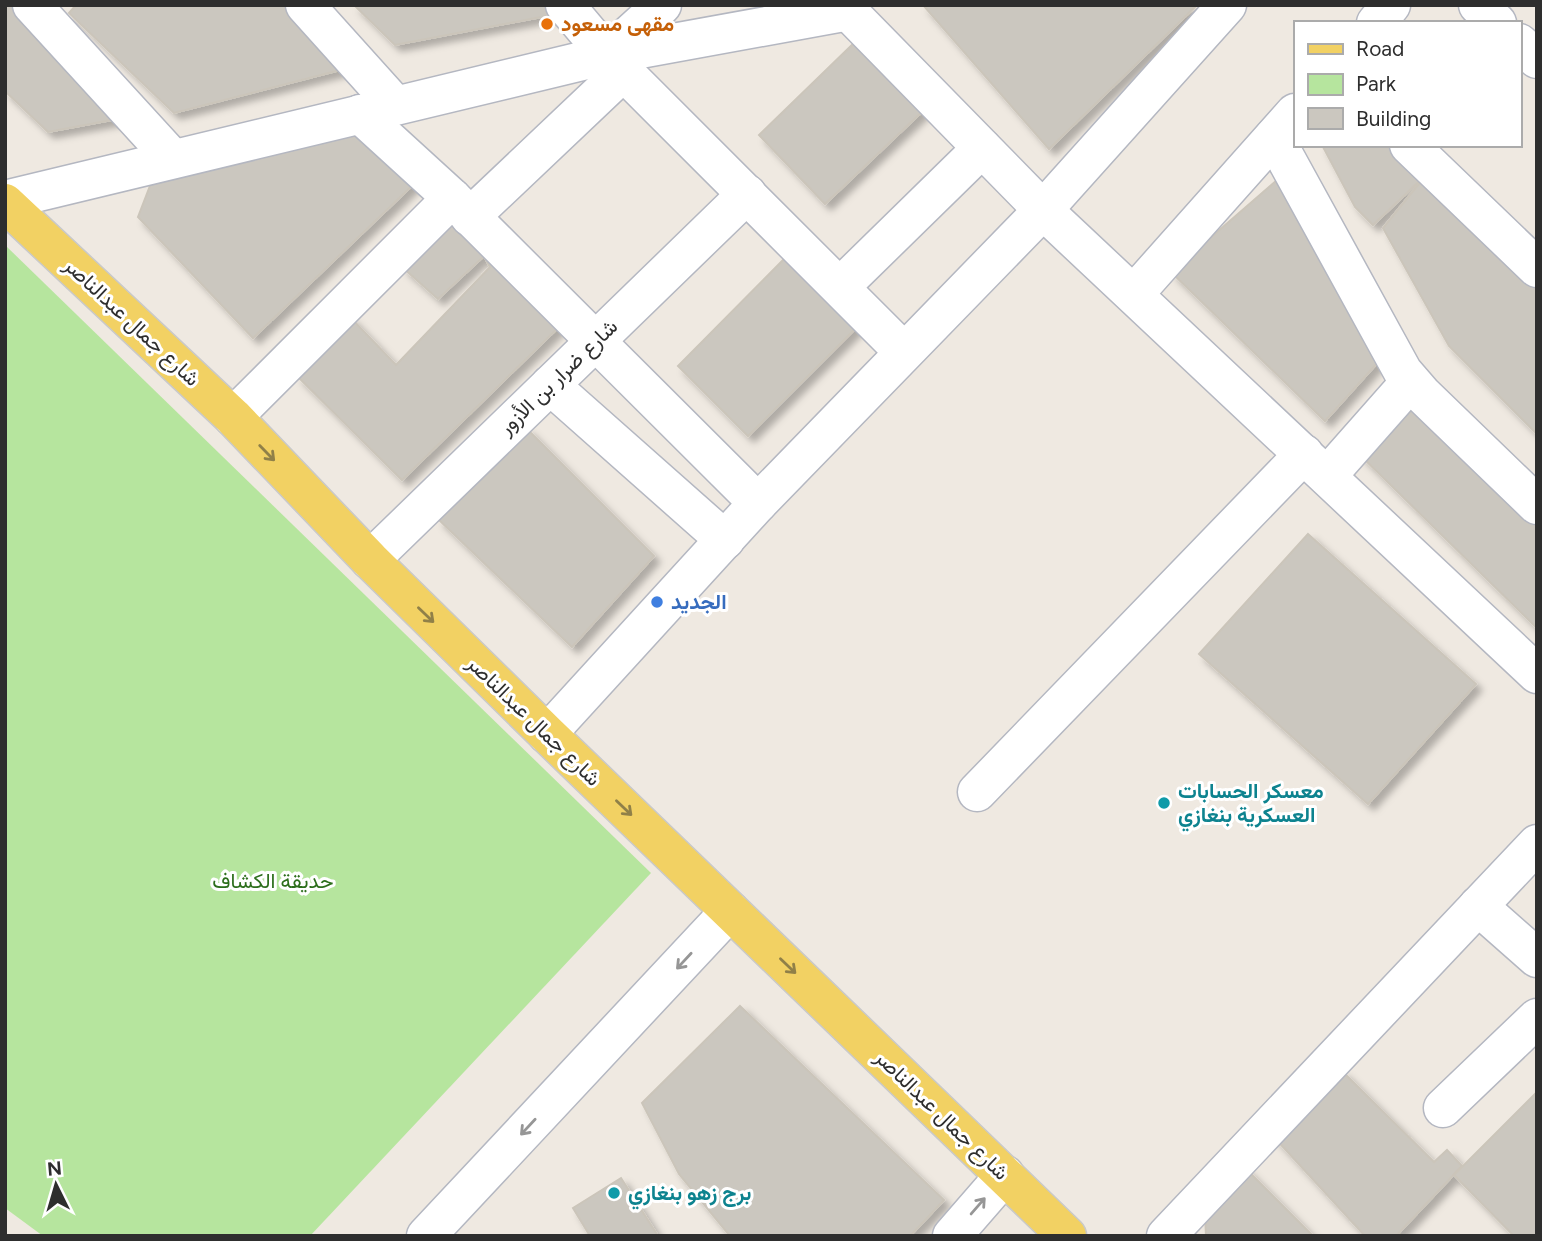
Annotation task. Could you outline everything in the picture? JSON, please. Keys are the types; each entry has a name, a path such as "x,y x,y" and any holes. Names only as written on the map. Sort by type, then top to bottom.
{"main road":[{"name":"شارع جمال عبدالناصر","path":"5,201 233,417 370,560 547,734 1068,1236"}],"street":[{"path":"32,5 173,159"},
{"path":"305,5 377,109 461,208 758,503"},
{"path":"565,5 616,63 903,351"},
{"path":"233,417 616,63 662,5"},
{"path":"547,734 758,503 1042,210 1227,5"},
{"path":"1378,21 1391,5"},
{"path":"1478,5 1495,21"},
{"path":"5,201 377,109 616,63 846,8 1042,210 1537,674"},
{"path":"1521,45 1537,60"},
{"path":"1134,294 1284,125 1294,145"},
{"path":"1295,147 1410,382 1537,505"},
{"path":"1411,147 1537,268"},
{"path":"840,288 982,148"},
{"name":"شارع ضرار بن الأزور","path":"370,560 747,194"},
{"path":"977,792 1315,465 1410,382"},
{"path":"550,385 725,540"},
{"path":"1166,1236 1537,844"},
{"path":"1478,906 1531,942"},
{"path":"426,1236 730,911"},
{"path":"1443,1108 1537,1018"},
{"path":"952,1236 1005,1175"}],"green space":[{"name":"حديقة الكشاف","path":"5,245 651,873 310,1236 43,1236 5,1208"}],"building":[{"path":"5,5 18,5 122,118 48,132 5,91"},
{"path":"76,5 291,5 348,68 174,113 69,13"},
{"path":"354,5 549,5 557,14 395,45"},
{"path":"923,5 1197,5 1049,149"},
{"path":"854,43 924,110 825,204 759,135"},
{"path":"361,126 416,182 253,338 138,217 153,178"},
{"path":"1323,147 1398,147 1427,174 1373,225 1355,207"},
{"path":"1427,174 1537,280 1537,434 1449,346 1383,228"},
{"path":"1276,181 1306,216 1380,360 1325,421 1171,272"},
{"path":"452,212 563,323 402,480 297,376 350,317 396,365 490,267 484,256 438,299 402,267"},
{"path":"789,254 860,324 748,436 678,366"},
{"path":"1414,399 1537,519 1537,628 1359,454"},
{"path":"526,428 654,556 572,647 438,519"},
{"path":"1308,534 1476,684 1368,804 1199,654"},
{"path":"740,1006 944,1200 910,1236 730,1236 679,1174 642,1103"},
{"path":"1342,1071 1434,1162 1447,1150 1462,1166 1396,1236 1365,1236 1273,1136"},
{"path":"1537,1092 1537,1236 1514,1236 1454,1175"},
{"path":"1245,1168 1313,1236 1206,1236 1205,1214"},
{"name":"برج زهو بنغازي","path":"621,1178 658,1236 590,1236 573,1208"}],"place":[{"name":"مقهى مسعود","path":"547,24"},
{"name":"الجديد","path":"657,602"},
{"name":"معسكر الحسابات العسكرية بنغازي","path":"1164,803"},
{"name":"برج زهو بنغازي","path":"614,1193"}]}
